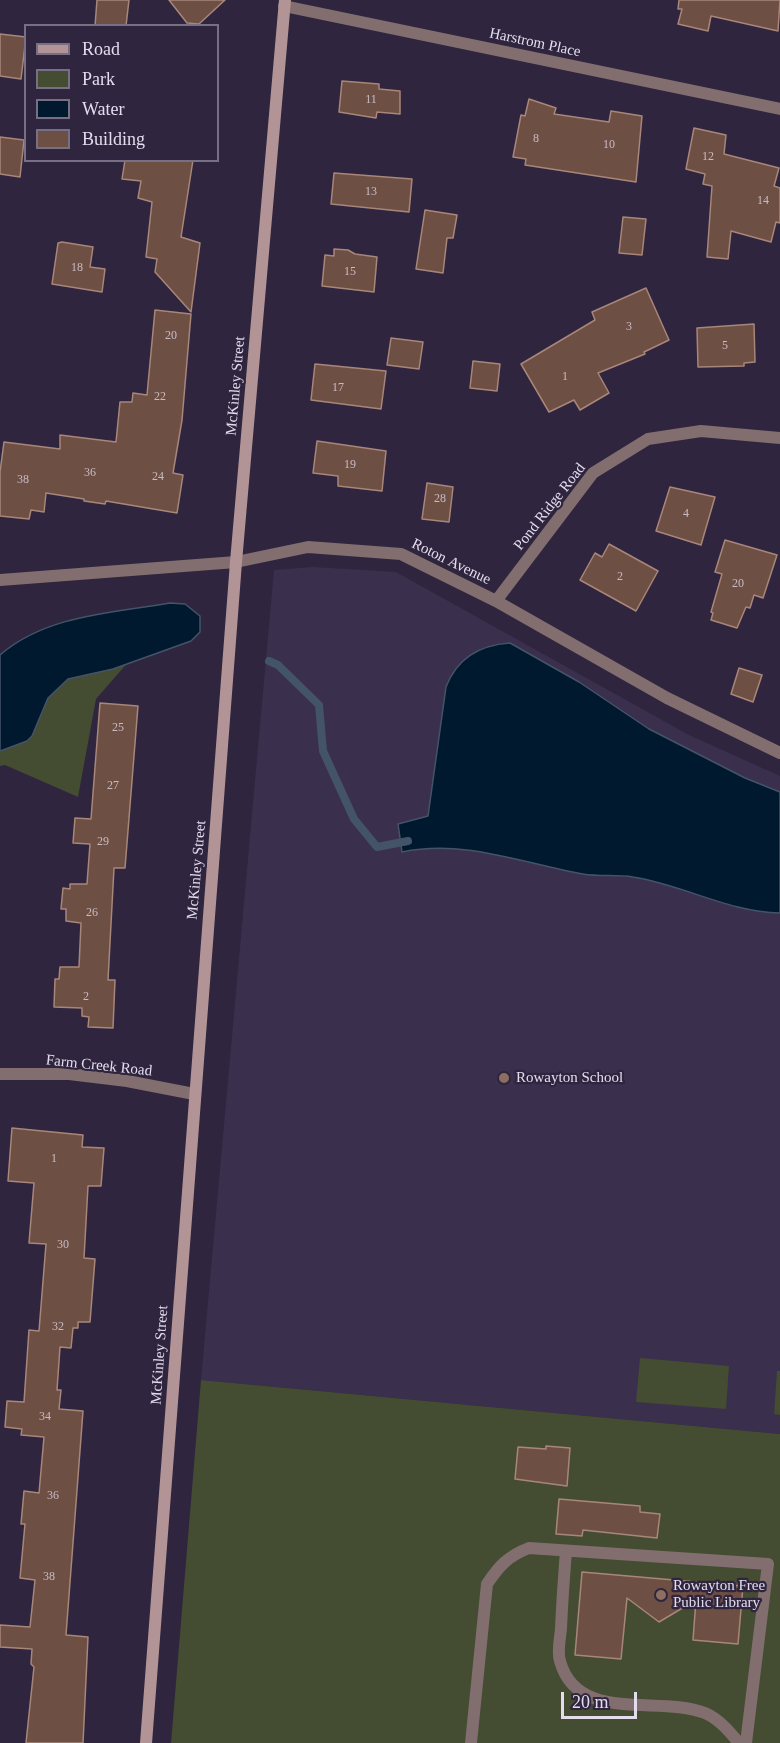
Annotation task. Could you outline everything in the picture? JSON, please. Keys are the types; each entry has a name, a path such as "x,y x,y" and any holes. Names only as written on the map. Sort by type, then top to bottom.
{"main road":[{"name":"McKinley Street","path":"146,1743 236,562 284,3"}],"street":[{"name":"Harstrom Place","path":"284,3 780,108"},
{"name":"Pond Ridge Road","path":"496,601 593,473 648,439 701,431 780,438"},
{"name":"Roton Avenue","path":"0,580 236,562 308,547 400,554 496,601 667,698 780,753"},
{"name":"Farm Creek Road","path":"0,1074 69,1074 194,1094"},
{"path":"471,1743 487,1584 499,1565 514,1554 529,1548 768,1564 746,1743"},
{"path":"566,1551 559,1659 566,1677 576,1690 592,1698 614,1703 669,1707 706,1714 723,1724 739,1743"}],"shaded area":[{"name":"Rowayton School","path":"313,567 396,572 689,735 780,776 780,1434 201,1380 274,570"}],"green space":[{"path":"143,645 96,699 78,797 5,765 0,766 0,689"},
{"path":"640,1358 729,1366 726,1409 636,1402"},
{"path":"777,1371 780,1371 780,1415 774,1414"},
{"path":"201,1380 780,1434 780,1743 171,1743"}],"water":[{"path":"170,603 185,604 200,616 200,632 191,641 113,669 68,679 48,698 32,736 27,741 0,751 0,655 38,631 59,624 103,613"},
{"path":"510,643 579,682 649,729 745,778 780,792 780,913 742,908 652,881 627,876 583,874 470,850 448,848 402,852 398,824 428,816 446,687 451,677 456,668 470,655 488,647"}],"building":[{"path":"97,0 129,0 126,24 95,24"},
{"path":"169,0 225,0 199,24 187,23"},
{"path":"679,0 780,0 778,31 711,16 708,31 678,24 682,9 678,9"},
{"path":"0,34 24,37 21,79 0,76"},
{"path":"342,81 379,84 379,89 400,91 400,114 377,112 376,118 339,112"},
{"path":"529,99 556,108 554,114 609,122 611,111 642,116 636,182 525,165 526,159 513,157 521,115 525,116"},
{"path":"694,128 726,135 724,154 779,168 774,186 780,188 780,223 776,222 771,242 731,231 728,259 707,257 712,186 703,184 705,174 686,169"},
{"path":"0,137 24,140 20,177 0,174"},
{"path":"125,162 193,162 181,237 200,243 191,312 155,272 157,259 146,257 152,202 138,198 141,181 122,179"},
{"path":"334,173 412,179 409,212 331,204"},
{"path":"425,210 457,215 453,238 447,238 443,273 416,269"},
{"path":"623,217 646,219 642,255 619,253"},
{"path":"58,243 93,247 90,267 105,269 102,292 52,284"},
{"path":"334,249 377,257 374,292 322,286 325,255 334,256"},
{"path":"646,288 669,340 644,352 645,354 598,373 609,393 580,410 574,400 549,412 521,364 595,320 592,312"},
{"path":"155,310 191,314 182,420 173,473 183,475 177,513 106,501 105,504 84,501 84,499 46,493 44,512 31,510 29,519 0,516 0,472 4,442 60,449 60,435 116,442 120,402 132,402 133,393 147,395"},
{"path":"754,324 755,362 744,363 744,366 698,367 697,328"},
{"path":"391,338 423,342 419,369 387,365"},
{"path":"473,361 500,364 497,391 470,388"},
{"path":"315,364 386,371 381,409 311,400"},
{"path":"317,441 386,451 382,491 338,486 338,476 313,473"},
{"path":"427,483 453,487 449,522 422,519"},
{"path":"670,487 715,497 701,545 656,531"},
{"path":"725,540 777,555 763,598 754,595 750,608 746,607 737,628 711,620 713,613 711,612 722,574 715,572"},
{"path":"609,544 658,571 636,611 580,580 595,553 602,557"},
{"path":"739,668 762,675 753,702 731,694"},
{"path":"100,703 138,706 125,868 114,868 108,980 115,980 113,1028 88,1027 89,1017 82,1016 82,1008 54,1007 55,979 59,979 60,967 79,967 81,923 66,921 66,909 61,909 63,888 70,889 70,884 87,884 90,844 73,843 75,818 91,819"},
{"path":"12,1128 83,1135 82,1147 104,1148 101,1186 88,1186 84,1258 95,1259 90,1322 78,1322 78,1328 73,1328 71,1348 60,1347 57,1390 61,1390 59,1409 83,1411 66,1635 88,1637 83,1743 26,1743 34,1667 31,1664 32,1649 0,1647 0,1625 30,1627 35,1580 20,1578 25,1524 21,1524 24,1491 39,1493 44,1437 21,1435 22,1429 5,1427 7,1401 24,1402 29,1330 39,1331 46,1244 29,1243 34,1183 8,1181"},
{"path":"546,1446 570,1448 567,1486 515,1479 518,1447 546,1449"},
{"path":"559,1499 640,1506 640,1512 660,1514 657,1538 583,1530 582,1536 556,1534"},
{"path":"582,1572 743,1586 738,1644 693,1640 696,1600 659,1622 627,1598 621,1659 575,1655"}],"waterway":[{"path":"269,661 278,665 319,705 323,751 354,819 377,847 408,841"}],"place":[{"name":"Rowayton School","path":"504,1078"},
{"name":"Rowayton Free Public Library","path":"661,1595"}]}
